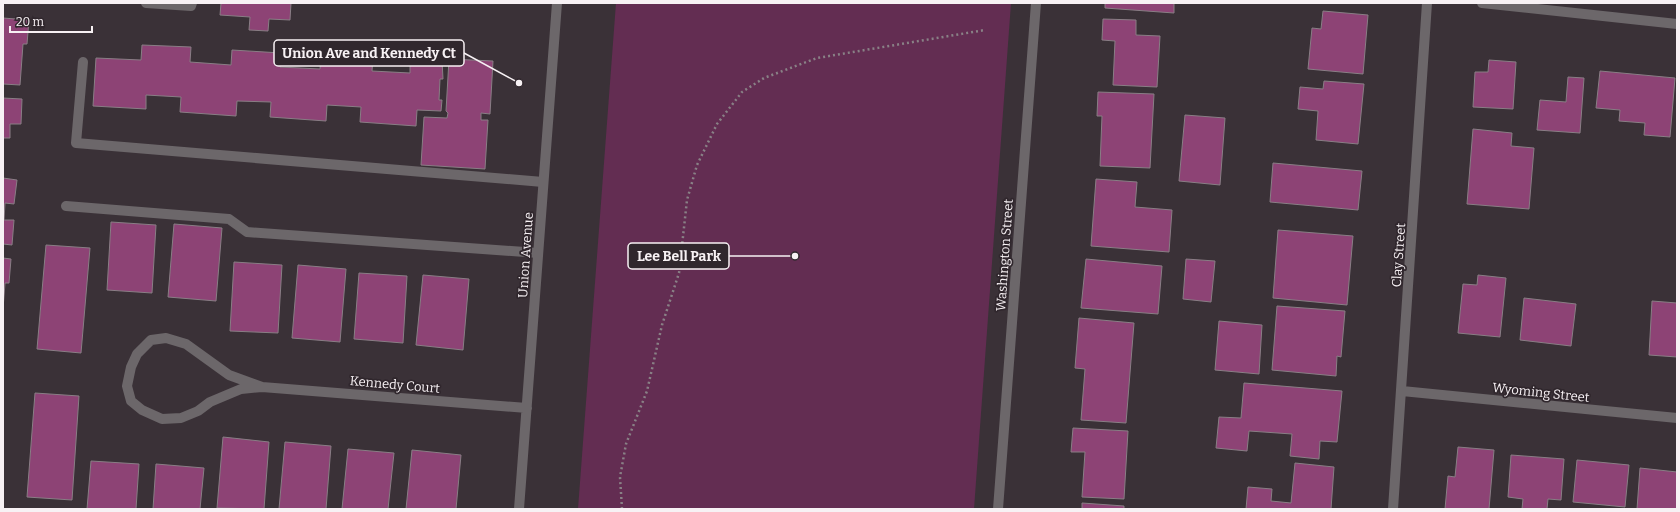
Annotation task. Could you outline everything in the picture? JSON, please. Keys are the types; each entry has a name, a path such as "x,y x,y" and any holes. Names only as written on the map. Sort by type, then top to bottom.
{"street":[{"path":"146,3 191,6 192,3"},
{"name":"Union Avenue","path":"519,509 557,3"},
{"name":"Washington Street","path":"998,509 1036,3"},
{"name":"Clay Street","path":"1394,509 1427,3"},
{"path":"1482,3 1677,24"},
{"path":"83,62 76,143 543,182"},
{"path":"66,206 229,219 247,232 538,253"},
{"name":"Kennedy Court","path":"262,387 229,375 186,344 166,338 151,340 137,354 130,367 127,386 131,401 142,410 162,419 180,418 241,389 262,387 526,408"},
{"name":"Wyoming Street","path":"1402,391 1677,418"}],"path":[{"path":"622,509 620,478 626,444 647,391 662,325 679,273 687,200 696,165 717,124 742,92 764,78 817,58 985,30"}],"shaded area":[{"path":"616,3 1011,3 974,509 578,509"}],"building":[{"path":"221,3 291,3 290,20 269,19 268,31 249,30 250,17 220,15"},
{"path":"1105,3 1174,3 1174,13 1105,8"},
{"path":"1323,11 1368,15 1363,74 1308,69 1312,28 1321,29"},
{"path":"3,18 29,20 27,44 23,44 20,85 3,84"},
{"path":"1103,19 1136,20 1136,35 1160,36 1157,87 1113,85 1115,41 1102,40"},
{"path":"142,45 191,47 190,62 231,65 232,50 281,53 280,67 320,69 321,54 373,57 372,71 410,73 410,58 442,60 443,79 440,79 439,100 442,100 441,111 417,110 416,126 360,122 361,107 327,105 326,121 270,117 271,102 237,101 236,116 180,112 181,97 146,95 146,109 93,106 96,58 141,60"},
{"path":"449,59 493,61 490,114 481,113 481,120 488,120 485,169 421,165 424,117 447,118 448,113 446,111"},
{"path":"1489,60 1516,62 1513,109 1473,107 1475,72 1488,72"},
{"path":"1600,71 1675,78 1670,137 1644,135 1645,123 1619,121 1620,110 1596,108"},
{"path":"1568,77 1584,78 1580,133 1537,130 1540,100 1566,102"},
{"path":"1324,81 1364,84 1358,144 1316,140 1318,111 1298,109 1300,87 1323,89"},
{"path":"1098,92 1154,94 1150,168 1100,166 1102,116 1097,116"},
{"path":"3,98 22,99 21,124 10,124 10,138 3,138"},
{"path":"1185,115 1225,118 1220,185 1179,181"},
{"path":"1473,129 1512,133 1511,146 1534,148 1529,209 1467,204"},
{"path":"1273,163 1362,171 1358,210 1270,202"},
{"path":"3,178 17,180 14,204 5,203 4,220 14,220 12,245 3,244"},
{"path":"1096,179 1137,182 1135,207 1172,210 1169,252 1091,246"},
{"path":"111,222 156,225 152,293 107,290"},
{"path":"174,224 222,228 216,301 168,297"},
{"path":"1278,230 1353,236 1347,305 1273,298"},
{"path":"46,245 90,248 81,353 37,349"},
{"path":"3,258 11,259 9,283 5,283 3,309"},
{"path":"1086,259 1162,266 1158,314 1081,308"},
{"path":"1186,259 1215,261 1211,302 1183,299"},
{"path":"234,262 282,265 278,333 230,331"},
{"path":"298,265 346,269 340,342 292,338"},
{"path":"359,273 407,276 403,343 354,339"},
{"path":"423,275 469,279 463,350 416,345"},
{"path":"1478,275 1506,278 1500,337 1458,333 1463,284 1477,285"},
{"path":"1524,298 1576,304 1571,346 1520,340"},
{"path":"1652,301 1677,303 1677,357 1649,355"},
{"path":"1277,306 1345,311 1341,357 1337,356 1336,376 1272,370"},
{"path":"1079,318 1134,323 1126,423 1081,420 1085,369 1075,368"},
{"path":"1219,321 1262,325 1259,374 1215,370"},
{"path":"1244,383 1342,391 1337,442 1320,441 1319,459 1290,456 1292,434 1249,431 1247,451 1216,448 1219,417 1241,418"},
{"path":"35,393 79,396 72,500 27,497"},
{"path":"1073,428 1128,431 1124,499 1082,497 1085,452 1071,452"},
{"path":"223,437 269,442 264,509 217,508"},
{"path":"285,442 331,446 326,509 279,509"},
{"path":"1458,447 1494,450 1489,509 1445,509 1448,476 1455,477"},
{"path":"348,449 394,453 388,509 342,509"},
{"path":"412,450 461,455 456,509 406,509"},
{"path":"1511,455 1564,459 1561,500 1548,499 1547,509 1522,509 1523,499 1508,497"},
{"path":"1577,460 1629,465 1625,507 1573,502"},
{"path":"91,461 139,464 136,509 87,509"},
{"path":"1295,463 1334,467 1331,509 1246,509 1248,487 1272,489 1271,501 1291,503"},
{"path":"156,464 204,468 200,509 153,509"},
{"path":"1640,468 1677,472 1677,509 1637,509"},
{"path":"1082,503 1124,506 1124,509 1082,509"}],"place":[{"name":"Union Ave and Kennedy Ct","path":"519,83"},
{"name":"Lee Bell Park","path":"795,256"}]}
